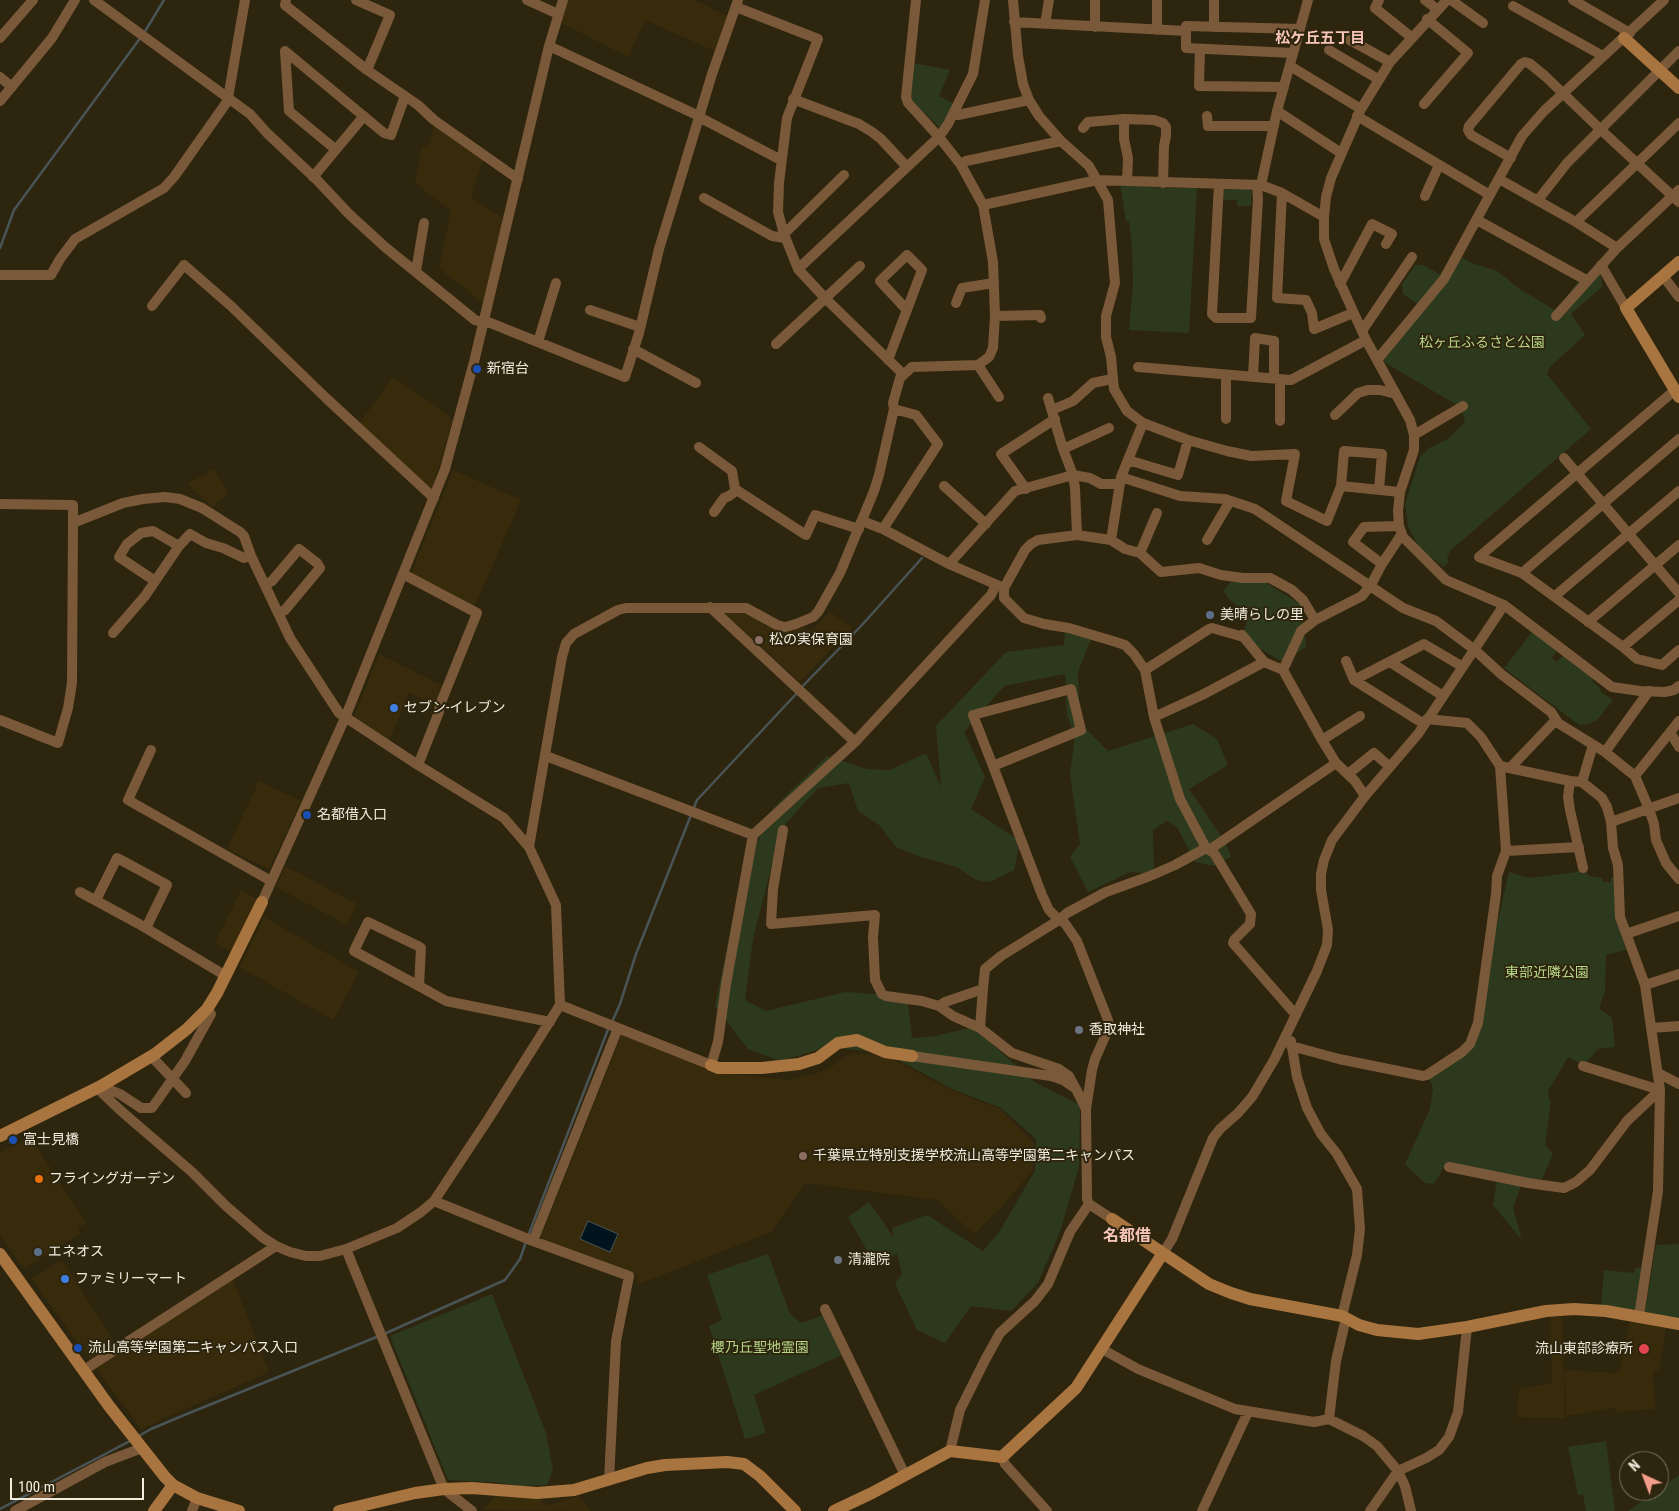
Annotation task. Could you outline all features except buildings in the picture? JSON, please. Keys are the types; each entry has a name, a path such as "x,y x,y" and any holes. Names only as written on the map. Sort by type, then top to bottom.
{"street":[{"path":"0,38 33,0"},
{"path":"0,101 52,38 75,0"},
{"path":"94,0 250,114 267,134 349,214 385,247 469,316 475,320 483,321 625,377 640,327 659,249 699,116 737,3 818,39 786,118 778,212 784,236 798,269 903,374"},
{"path":"0,275 51,275 60,259 76,239 164,188 174,177 228,98 245,0"},
{"path":"286,0 284,5 367,70 518,179"},
{"path":"356,0 390,15 367,70"},
{"path":"527,0 558,14"},
{"path":"0,1136 99,1087 151,1056 187,1029 206,1009 226,976 272,881 345,718 446,469 549,46 564,0"},
{"path":"529,847 564,648 574,634 618,610 626,608 746,608 777,625 785,626 813,617 818,612 840,573 879,475 898,382 903,374 912,367 978,365 989,357 993,348 995,316 994,283 992,252 983,205 961,165 939,136 908,103 906,97 916,0"},
{"path":"798,269 939,136 954,113 972,74 985,0"},
{"path":"1013,0 1014,22 1023,84 1029,100 1039,116 1061,141 1089,166 1108,200 1115,274 1114,293 1106,316 1106,337 1111,357 1114,389 1120,402 1132,416 1142,423 1188,440 1251,456 1295,454 1286,501 1327,521 1341,486 1344,451 1382,454 1379,489"},
{"path":"1045,24 1049,0"},
{"path":"1095,0 1095,27"},
{"path":"1156,30 1157,0"},
{"path":"1214,0 1214,27"},
{"path":"1220,184 1212,314 1216,318 1251,318 1259,185 1308,0"},
{"path":"1379,0 1375,8 1411,38"},
{"path":"1425,0 1437,10"},
{"path":"1283,670 1301,631 1315,620 1362,596 1371,585 1400,530 1400,492 1414,450 1414,435 1410,420 1364,336 1340,284 1324,240 1324,217 1326,197 1341,153 1359,113 1378,79 1390,62 1447,0"},
{"path":"1451,0 1483,23"},
{"path":"1573,0 1627,35 1679,88"},
{"path":"1377,360 1444,279 1522,136 1544,111 1664,0"},
{"path":"1513,6 1603,56"},
{"path":"1424,104 1468,54 1427,20"},
{"path":"1014,22 1186,32"},
{"path":"1293,54 1186,48 1186,26 1300,29"},
{"path":"1350,40 1390,62"},
{"path":"549,46 699,116 781,160"},
{"path":"1200,50 1199,86 1284,87"},
{"path":"1329,50 1378,79"},
{"path":"335,149 289,111 285,51 384,133 390,135 405,96"},
{"path":"1538,200 1566,163 1679,51"},
{"path":"1511,158 1471,135 1468,130 1469,126 1521,64 1525,62 1545,76 1637,163 1677,196 1617,248 1586,280 1556,316"},
{"path":"1290,66 1439,165 1490,195"},
{"path":"0,77 12,87"},
{"path":"793,99 859,124 881,138 907,167"},
{"path":"954,113 958,115 1029,100"},
{"path":"1278,111 1341,153"},
{"path":"313,177 364,116"},
{"path":"1207,116 1208,126 1274,126"},
{"path":"1124,119 1124,139 1128,158 1127,181"},
{"path":"1082,128 1088,122 1124,119 1154,120 1163,123 1166,127 1163,183"},
{"path":"1576,222 1679,123"},
{"path":"961,165 966,160 1061,141"},
{"path":"1425,196 1439,165"},
{"path":"704,198 772,236 784,236 844,175"},
{"path":"1499,179 1576,222 1617,248"},
{"path":"983,205 1098,180 1259,185 1282,193 1324,217"},
{"path":"1282,193 1278,298 1306,300 1312,313 1314,329 1353,313"},
{"path":"1477,220 1586,280"},
{"path":"416,271 424,223"},
{"path":"1340,284 1372,224 1392,234 1386,244"},
{"path":"888,360 922,270 907,255 880,281 906,309"},
{"path":"1138,368 1291,380 1364,336 1412,256"},
{"path":"1626,308 1679,262"},
{"path":"152,306 184,265 231,306 326,398 434,498"},
{"path":"1601,265 1677,394 1577,473 1479,557 1522,573 1637,658 1662,665 1679,650"},
{"path":"776,344 860,266"},
{"path":"1663,276 1679,297"},
{"path":"538,342 556,283"},
{"path":"956,303 962,288 994,283"},
{"path":"590,310 640,327"},
{"path":"995,316 1040,316 1041,318"},
{"path":"1253,377 1255,338 1274,341 1280,421"},
{"path":"634,349 696,383"},
{"path":"978,365 999,397"},
{"path":"1226,375 1226,419"},
{"path":"1026,489 1000,454 1053,414 1074,401 1093,383 1112,379"},
{"path":"1335,415 1358,393 1368,390 1395,392"},
{"path":"1048,398 1073,475 1077,535"},
{"path":"1414,435 1463,406"},
{"path":"883,529 938,444 916,415 894,409"},
{"path":"1111,540 1121,480 1142,423"},
{"path":"1063,449 1109,428"},
{"path":"1522,573 1679,439"},
{"path":"1128,460 1178,475 1188,440"},
{"path":"699,447 732,471 736,491 806,535 815,515 883,529 949,564 1000,587 1004,598 1024,618 1044,624 1069,628 1125,645 1145,670 1154,717 1180,798 1207,849 1214,853 1251,914 1250,924 1233,943 1296,1015"},
{"path":"1564,458 1679,592"},
{"path":"949,564 1015,491 1073,475 1090,478 1101,484 1121,480 1180,496 1230,500 1256,509 1403,608 1436,621 1551,712 1558,722 1605,752 1635,776 1649,808 1656,840 1666,863 1679,879"},
{"path":"944,486 986,524"},
{"path":"1341,486 1400,492"},
{"path":"714,512 724,498 736,491"},
{"path":"1555,596 1679,491"},
{"path":"73,523 132,501 175,498 202,508 240,532 244,536 290,638 339,714 504,818 512,825 529,847 556,905 560,1005 550,1022 434,1201 416,1216 397,1228 346,1249 320,1256 306,1256 290,1252 262,1238 192,1172 143,1131 99,1087"},
{"path":"1207,540 1230,500"},
{"path":"0,504 72,505 73,523 72,683 58,743 0,720"},
{"path":"1140,553 1156,513"},
{"path":"1382,564 1353,542 1364,527 1400,530 1446,580 1504,605 1612,687 1634,691 1664,692 1674,690 1679,686"},
{"path":"155,581 119,557 127,544 141,533 153,531 179,546"},
{"path":"113,633 145,596 179,546 190,534 206,543 223,548 244,558 252,556"},
{"path":"711,1065 718,1042 726,984 753,835 855,742 1000,587 1031,544 1038,540 1077,535 1111,540 1125,549 1140,553 1161,572 1199,568 1221,575 1243,578 1270,578 1292,590 1303,600 1315,620"},
{"path":"1588,622 1679,545"},
{"path":"266,584 272,582 299,549 320,568 285,610 279,613"},
{"path":"403,574 477,613 440,704 439,712 418,765"},
{"path":"1623,647 1679,600"},
{"path":"834,1511 950,1452 1002,1457 1076,1388 1172,1239 1213,1138 1252,1097 1290,1027 1317,971 1327,945 1328,930 1321,874 1332,840 1365,796 1426,722 1504,605"},
{"path":"710,607 855,742"},
{"path":"1145,670 1209,629 1212,628 1242,635 1249,641 1264,662 1283,670 1336,763 1348,774 1365,796"},
{"path":"1354,680 1424,644 1463,667"},
{"path":"1291,1046 1339,1059 1423,1076 1462,1052 1470,1044 1478,1023 1497,876 1506,851 1505,767 1481,737 1467,723 1426,722 1354,680 1346,661"},
{"path":"1154,717 1202,695 1264,662"},
{"path":"1390,662 1443,696"},
{"path":"993,766 1081,730 1071,689 972,715 1042,895 1050,910 1059,920 1064,922 1077,941 1108,1020 1108,1030 1092,1070 1086,1109 1086,1199 1089,1204 1209,1284 1231,1293 1344,1317 1377,1330 1418,1334 1467,1327 1546,1311 1574,1309 1606,1311 1679,1324"},
{"path":"1605,752 1649,691"},
{"path":"1322,740 1360,716"},
{"path":"1635,776 1679,720"},
{"path":"1505,767 1553,723 1558,722"},
{"path":"1670,732 1679,746"},
{"path":"1582,782 1592,745"},
{"path":"151,750 128,800 272,881"},
{"path":"1348,774 1374,753 1390,767"},
{"path":"546,756 753,835"},
{"path":"980,1028 985,969 1000,956 1059,920 1067,913 1106,892 1150,876 1207,849 1336,763"},
{"path":"1505,767 1582,782 1602,798 1607,807 1611,822 1613,848 1618,864 1619,907 1626,934 1645,985 1660,1090 1658,1191 1639,1316"},
{"path":"1570,781 1568,797 1583,868"},
{"path":"1611,822 1679,798"},
{"path":"783,830 773,889 771,924 875,915 873,960 874,980 878,989 886,996 922,1001 939,1006 953,1016 980,1028 1012,1053 1059,1069 1069,1076 1086,1109"},
{"path":"1506,851 1579,847"},
{"path":"96,900 117,858 166,885 146,928"},
{"path":"80,892 146,928 226,976"},
{"path":"1626,934 1679,916"},
{"path":"419,986 421,948 368,922 354,951 446,1001 550,1022"},
{"path":"1645,985 1679,974"},
{"path":"939,1006 945,1002 983,989"},
{"path":"560,1005 718,1068 799,1064 818,1058 838,1043 857,1040 886,1052 1051,1076 1076,1089"},
{"path":"99,1087 120,1094 141,1108 152,1108 185,1061 211,1014"},
{"path":"527,1239 612,1025"},
{"path":"1651,1028 1679,1026"},
{"path":"1290,1027 1291,1046 1297,1078 1307,1108 1320,1134 1336,1154 1357,1189 1360,1229 1357,1255 1336,1361 1329,1419"},
{"path":"151,1056 186,1093"},
{"path":"1583,1066 1660,1090"},
{"path":"1658,1073 1679,1084"},
{"path":"1449,1167 1528,1183 1564,1188 1576,1182 1590,1170 1627,1121 1660,1090"},
{"path":"434,1201 527,1239 629,1276 616,1341 609,1480"},
{"path":"950,1452 960,1410 1000,1333 1035,1301 1048,1284 1070,1232 1089,1204"},
{"path":"84,1370 276,1246"},
{"path":"346,1249 444,1489 472,1511"},
{"path":"0,1254 142,1448 173,1485 197,1498 239,1511"},
{"path":"825,1309 905,1476"},
{"path":"1370,1511 1398,1471 1439,1450 1448,1437 1458,1412 1467,1327"},
{"path":"1102,1349 1138,1369 1235,1409 1314,1422 1329,1419 1363,1436 1377,1446 1398,1471 1405,1486 1411,1511"},
{"path":"1202,1511 1248,1412"},
{"path":"15,1511 105,1462 142,1448"},
{"path":"1002,1457 1005,1464 1047,1511"},
{"path":"339,1511 415,1493 444,1489 472,1488 520,1492 557,1492 574,1490 647,1468 665,1465 727,1462 744,1464 760,1476 795,1511"},
{"path":"154,1511 173,1485"},
{"path":"192,1511 197,1498"}],"shaded area":[{"path":"568,0 695,0 729,17 717,52 645,20 628,57 560,22"},
{"path":"434,125 483,160 471,197 503,218 483,303 439,268 451,211 415,183 422,147 429,147"},
{"path":"393,377 453,419 432,488 359,424"},
{"path":"214,469 228,494 212,507 187,484"},
{"path":"453,470 521,500 474,608 410,576"},
{"path":"722,611 740,612 779,631 803,628 811,631 830,612 852,627 800,682"},
{"path":"379,654 445,687 436,707 409,692 389,741 353,718"},
{"path":"259,781 301,801 269,869 227,849"},
{"path":"285,866 357,904 347,925 276,887"},
{"path":"241,890 258,900 233,953 215,943"},
{"path":"264,917 359,972 333,1020 240,967"},
{"name":"千葉県立特別支援学校流山高等学園第二キャンパス","path":"622,1034 721,1073 791,1080 825,1071 852,1053 886,1056 951,1090 1000,1109 1034,1143 1033,1170 1001,1208 974,1234 937,1200 805,1183 771,1232 637,1285 638,1275 616,1266 611,1267 546,1242 541,1236"},
{"path":"30,1136 86,1223 78,1228 81,1233 24,1269 0,1235 0,1153"},
{"path":"62,1260 116,1345 91,1361 32,1279"},
{"path":"233,1279 269,1372 141,1429 96,1368"},
{"path":"1550,1317 1562,1317 1565,1418 1517,1417 1519,1389 1552,1383"},
{"name":"流山東部診療所","path":"1630,1321 1666,1328 1659,1371 1653,1370 1655,1409 1616,1412 1616,1408 1566,1416 1565,1370 1619,1373"},
{"path":"497,1495 539,1498 547,1506 578,1496 591,1511 482,1510"}],"green space":[{"path":"913,63 950,70 939,96 953,103 942,127 939,127 911,100 910,86"},
{"path":"1120,184 1158,185 1158,188 1197,188 1189,333 1129,330 1133,283 1132,246 1129,222 1126,221"},
{"path":"1224,189 1249,189 1252,192 1251,206 1237,206 1237,200 1221,200"},
{"name":"松ヶ丘ふるさと公園","path":"1455,253 1472,263 1497,271 1520,289 1556,311 1579,280 1601,272 1602,287 1571,314 1585,335 1550,367 1547,374 1591,429 1451,550 1447,558 1449,561 1444,567 1421,550 1408,527 1405,504 1420,457 1429,448 1448,439 1465,422 1460,407 1384,362 1385,355 1424,309 1403,294 1402,284 1415,265 1423,265 1441,275"},
{"path":"1231,581 1264,582 1301,604 1306,647 1282,662 1258,647 1244,632 1248,615 1230,600 1223,591"},
{"path":"1065,630 1092,637 1078,672 1080,723 1108,751 1193,724 1217,739 1228,765 1189,789 1226,843 1231,857 1214,866 1195,862 1177,827 1167,821 1153,830 1154,874 1130,872 1088,892 1070,857 1080,844 1070,774 1075,736 1067,715 1065,674 1004,686 964,732 985,777 971,809 1020,841 1014,870 989,882 976,880 957,867 918,856 896,847 879,825 858,811 849,783 818,788 781,829 753,939 745,1000 766,1011 845,992 907,996 912,1038 936,1036 973,1027 1036,1083 1080,1105 1079,1167 1060,1232 1038,1283 1011,1311 971,1306 945,1343 917,1330 895,1284 902,1274 897,1253 871,1269 866,1257 869,1254 848,1217 869,1202 894,1238 892,1228 927,1215 983,1251 999,1232 1035,1171 1036,1139 1001,1108 952,1089 886,1053 827,1047 780,1061 748,1049 715,1006 733,917 751,855 773,808 827,756 867,769 890,770 926,753 941,787 936,726 1006,652 1064,645"},
{"path":"1532,632 1557,651 1552,658 1557,662 1563,655 1594,678 1592,681 1599,687 1602,693 1613,700 1597,720 1579,725 1504,668"},
{"name":"東部近隣公園","path":"1581,867 1587,868 1587,874 1590,876 1602,878 1603,882 1611,882 1611,878 1615,878 1618,921 1626,950 1606,955 1605,991 1600,1009 1612,1018 1615,1047 1598,1049 1584,1065 1568,1057 1548,1091 1549,1100 1551,1101 1545,1145 1553,1154 1542,1179 1523,1180 1513,1208 1522,1240 1493,1205 1498,1174 1447,1162 1434,1184 1425,1183 1405,1164 1430,1109 1433,1088 1429,1078 1476,1041 1491,950 1509,872 1529,878 1577,872"},
{"path":"1679,1244 1679,1319 1645,1312 1656,1245"},
{"name":"櫻乃丘聖地霊園","path":"768,1254 790,1314 801,1323 824,1315 842,1355 754,1395 766,1433 745,1439 709,1326 722,1320 707,1275"},
{"path":"1636,1267 1643,1269 1637,1311 1601,1307 1604,1270 1634,1273"},
{"path":"492,1294 546,1433 553,1470 547,1485 519,1486 493,1482 448,1480 390,1336"},
{"path":"1606,1441 1615,1511 1586,1511 1583,1494 1578,1495 1568,1447"},
{"path":"1679,1475 1679,1511 1628,1511 1642,1501 1669,1501 1669,1482"}],"water":[{"path":"588,1221 618,1234 610,1252 580,1239"}],"waterway":[{"path":"144,33 164,0"},
{"path":"0,248 14,210 141,37"},
{"path":"800,689 862,625 922,558"},
{"path":"693,810 697,800 797,693"},
{"path":"612,1022 620,1004 636,954 691,815"},
{"path":"528,1236 609,1027"},
{"path":"384,1334 505,1280 520,1259 526,1242"},
{"path":"137,1437 182,1416 379,1336"},
{"path":"0,1509 130,1441"}],"place":[{"name":"新宿台","path":"477,369"},
{"name":"美晴らしの里","path":"1210,615"},
{"name":"松の実保育園","path":"759,640"},
{"name":"セブン-イレブン","path":"394,708"},
{"name":"名都借入口","path":"307,815"},
{"name":"香取神社","path":"1079,1030"},
{"name":"富士見橋","path":"13,1140"},
{"name":"千葉県立特別支援学校流山高等学園第二キャンパス","path":"803,1156"},
{"name":"フライングガーデン","path":"39,1179"},
{"name":"エネオス","path":"38,1252"},
{"name":"清瀧院","path":"838,1260"},
{"name":"ファミリーマート","path":"65,1279"},
{"name":"流山高等学園第二キャンパス入口","path":"78,1348"},
{"name":"流山東部診療所","path":"1644,1349"}],"district":[{"name":"松ケ丘五丁目","path":"1320,39"},
{"name":"名都借","path":"1127,1237"}]}
